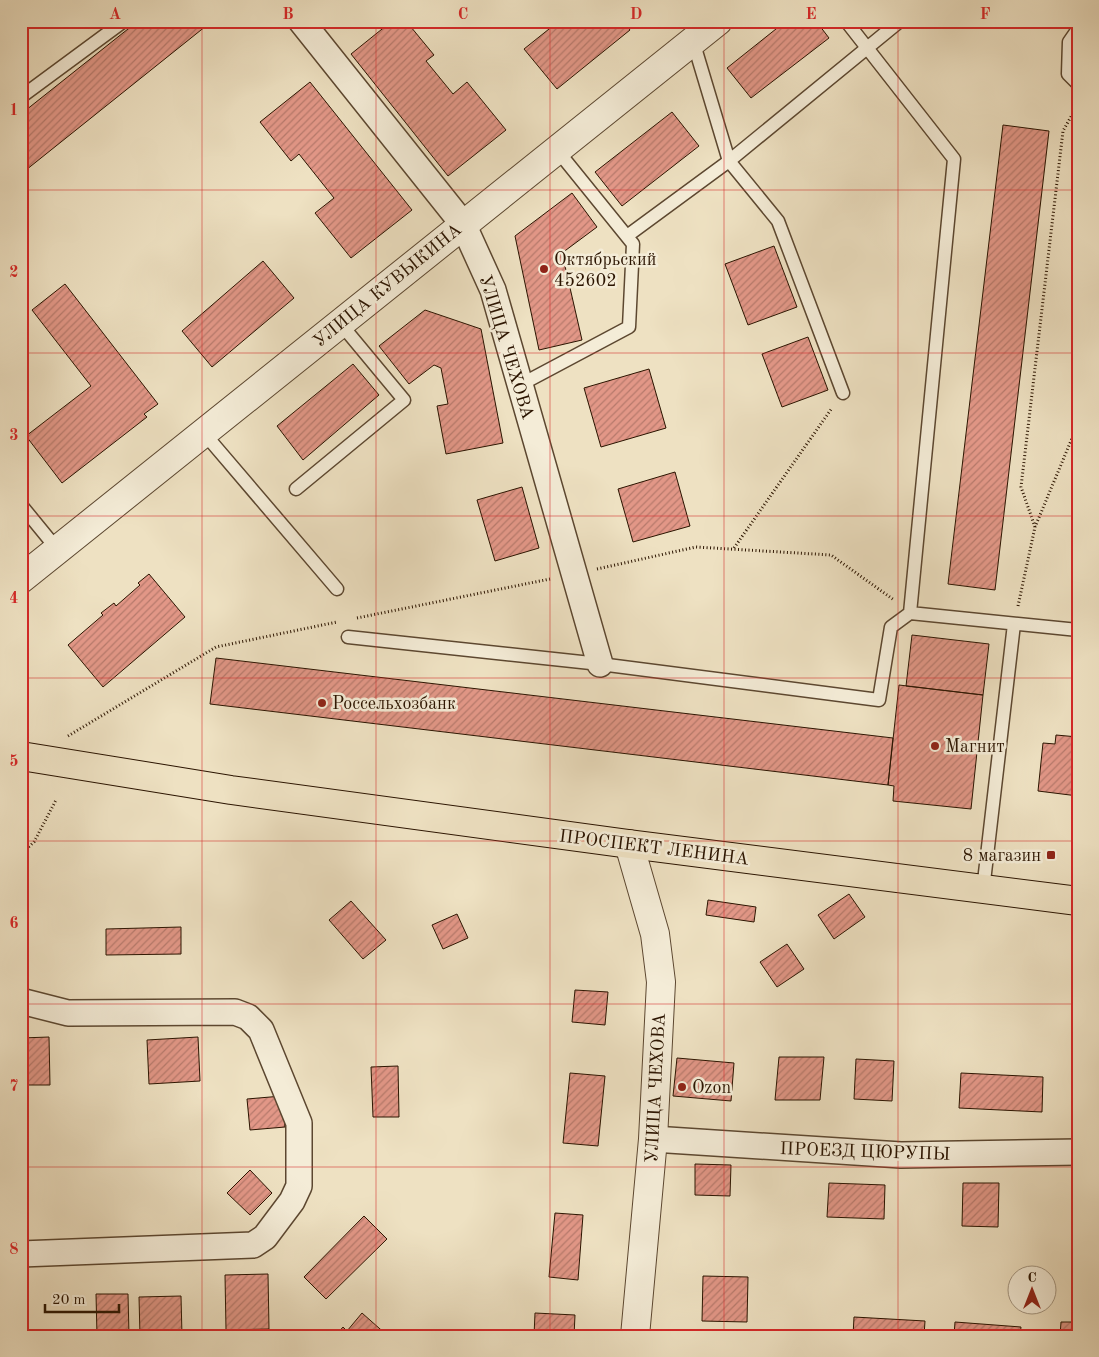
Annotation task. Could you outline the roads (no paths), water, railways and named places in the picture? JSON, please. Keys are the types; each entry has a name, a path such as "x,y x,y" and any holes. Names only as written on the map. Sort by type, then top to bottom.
{"main road":[{"name":"ПРОСПЕКТ ЛЕНИНА","path":"21,756 231,790 628,844 1078,901"},
{"name":"ПРОСПЕКТ ЛЕНИНА","path":"21,776 231,790"}],"street":[{"name":"УЛИЦА ЧЕХОВА","path":"300,21 463,224 493,290 600,664"},
{"name":"УЛИЦА КУВЫКИНА","path":"21,579 718,21"},
{"name":"УЛИЦА КУВЫКИНА","path":"21,574 57,549"},
{"name":"УЛИЦА ЧЕХОВА","path":"628,844 659,954 661,982 653,1139 636,1336"},
{"path":"21,1001 68,1013 236,1012 248,1017 261,1030 299,1123 299,1186 265,1238 253,1244 21,1254"},
{"name":"ПРОЕЗД ЦЮРУПЫ","path":"653,1139 901,1155 1078,1152"}],"lane":[{"path":"21,97 124,21"},
{"path":"846,21 954,159 910,613"},
{"path":"627,236 729,161 900,21"},
{"path":"1078,29 1069,42 1068,74 1078,84"},
{"path":"693,41 729,161 778,220 843,393"},
{"path":"520,386 629,327 633,244 557,150"},
{"path":"296,489 404,400 340,323"},
{"path":"203,432 337,589"},
{"path":"21,505 57,549"},
{"path":"348,637 600,664 880,700 891,627 910,613 1078,630"},
{"path":"983,890 1014,624"}],"place":[{"name":"Октябрьский 452602","path":"544,269"},
{"name":"Россельхозбанк","path":"322,703"},
{"name":"Магнит","path":"935,746"},
{"name":"8 магазин","path":"1051,855"},
{"name":"Ozon","path":"682,1087"}]}
